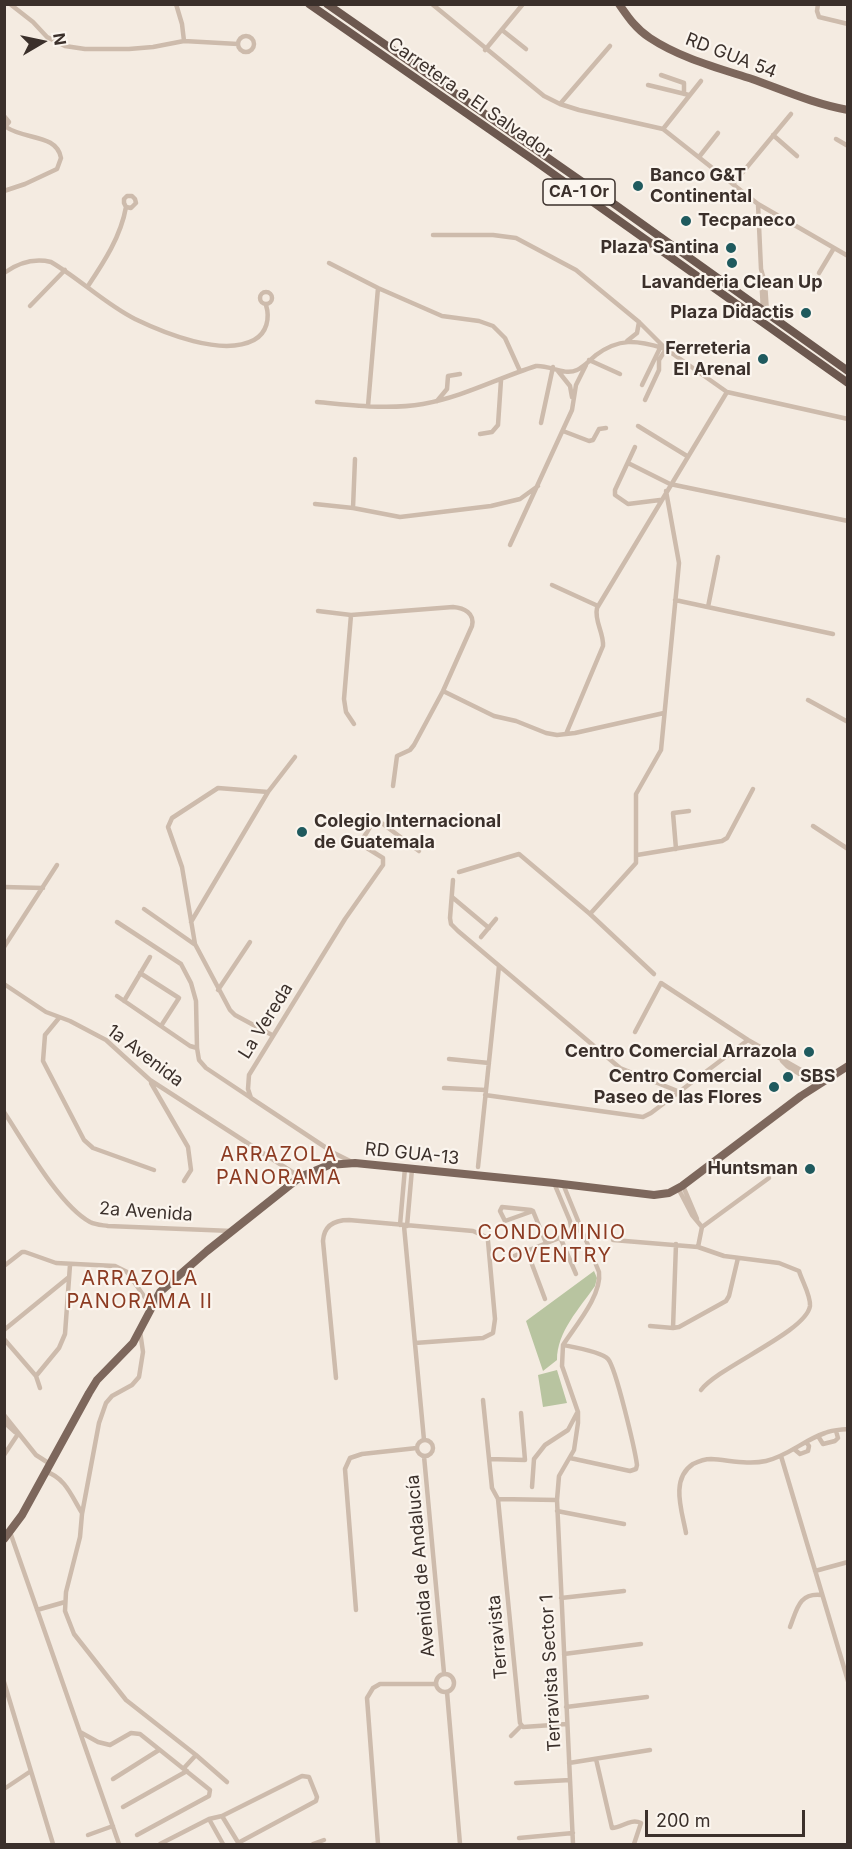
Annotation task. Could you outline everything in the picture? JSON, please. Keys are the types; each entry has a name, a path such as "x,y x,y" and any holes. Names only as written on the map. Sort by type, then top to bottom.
{"highway":[{"name":"Carretera a El Salvador","path":"309,4 848,383"},
{"name":"Carretera a El Salvador","path":"327,4 848,371"}],"main road":[{"name":"RD GUA 54","path":"619,4 639,30 673,50 789,93 848,110"},
{"name":"RD GUA-13","path":"7,1535 22,1515 97,1380 127,1351 140,1331 151,1306 165,1287 298,1175 329,1165 355,1163 559,1183 654,1195 669,1193 819,1084 848,1066"}],"street":[{"path":"10,4 33,22 47,37 66,46 84,49 129,49 184,41 238,44"},
{"path":"176,4 184,41"},
{"path":"432,4 485,50 544,96 560,104 663,129 758,204 848,255"},
{"path":"485,50 523,4"},
{"path":"818,4 819,17 848,24"},
{"path":"502,30 525,49"},
{"path":"560,104 610,46"},
{"path":"661,75 684,83 686,94"},
{"path":"663,129 686,94 701,81"},
{"path":"648,85 686,94"},
{"path":"733,184 791,114"},
{"path":"4,116 9,122 5,128 18,134 51,141 57,147 61,158 57,169 4,191"},
{"path":"699,157 718,133"},
{"path":"773,135 797,156"},
{"path":"836,139 848,146"},
{"path":"758,204 761,269 765,283 765,312"},
{"path":"88,286 113,246 124,220 126,207"},
{"path":"433,235 493,235 516,238 576,270 639,322 663,348 727,392 848,419"},
{"path":"819,273 834,248"},
{"path":"4,273 21,264 42,260 51,262 134,318 206,344 240,345 258,338 267,324 266,305"},
{"path":"329,263 378,288 442,315 479,321 493,326 505,338 520,371"},
{"path":"30,306 65,270"},
{"path":"368,406 378,288"},
{"path":"627,342 638,333 639,322"},
{"path":"558,371 577,370 614,344 627,342 663,348"},
{"path":"642,385 663,348"},
{"path":"645,400 659,370 663,348"},
{"path":"589,360 620,375"},
{"path":"510,545 572,410 576,384 589,360"},
{"path":"317,402 390,407 421,404 501,380 536,366 553,367 558,371 570,386 573,400"},
{"path":"541,423 553,367"},
{"path":"437,401 447,389 447,377 460,374"},
{"path":"480,434 492,432 498,425 501,380"},
{"path":"566,734 602,650 603,638 596,616 598,606 727,392"},
{"path":"638,426 687,456"},
{"path":"563,431 589,441 593,440 599,429 606,428"},
{"path":"635,447 615,490 618,498 633,504 660,500"},
{"path":"353,508 355,459"},
{"path":"628,463 670,484 848,521"},
{"path":"315,504 353,508 394,518 481,507 520,499 538,486"},
{"path":"590,914 634,866 637,855 636,794 661,750 679,563 666,491"},
{"path":"708,607 718,556"},
{"path":"552,585 598,606"},
{"path":"675,600 833,634"},
{"path":"318,611 351,615 453,607 467,611 472,617 473,624 443,691 414,745 410,750 398,753 393,786"},
{"path":"351,615 344,699 346,712 354,724"},
{"path":"443,691 494,716 546,733 566,734 664,713"},
{"path":"808,700 848,722"},
{"path":"191,921 268,792 295,758"},
{"path":"268,792 218,788 169,822 168,827 182,867 195,944 230,1010 272,1035"},
{"path":"637,855 722,841 727,838 753,789"},
{"path":"676,849 673,813 689,811"},
{"name":"La Vereda","path":"251,1098 248,1089 249,1075 350,912 383,864 383,858 361,842 376,821 419,852"},
{"path":"813,826 848,849"},
{"path":"459,872 519,854 590,914 654,974"},
{"path":"4,947 57,865"},
{"path":"453,880 451,924 620,1068 680,1092"},
{"path":"4,887 43,888"},
{"path":"452,897 489,928"},
{"path":"144,909 195,944"},
{"path":"481,936 496,919"},
{"path":"117,922 175,959 186,972 196,1001 197,1048 202,1065 334,1153 355,1163"},
{"path":"218,990 250,942"},
{"path":"124,1001 150,957"},
{"path":"478,1167 499,966"},
{"path":"140,974 179,998 160,1026"},
{"path":"636,1032 661,983 787,1066 819,1084"},
{"name":"1a Avenida","path":"4,984 59,1018 70,1021 106,1040 150,1080 298,1175"},
{"path":"117,996 190,1046 197,1048"},
{"path":"59,1018 45,1035 43,1061 84,1140 93,1148 154,1170"},
{"path":"444,1088 486,1092 638,1117 649,1115 748,1040"},
{"path":"449,1059 489,1063"},
{"path":"150,1080 188,1147 190,1170 184,1181"},
{"name":"2a Avenida","path":"4,1112 65,1200 90,1222 108,1226 232,1231"},
{"path":"409,1168 404,1226 424,1440"},
{"path":"700,1224 769,1178"},
{"path":"498,1499 557,1500 560,1473 576,1443 578,1412 562,1366 563,1345 597,1292 600,1282 599,1272 582,1229 559,1183"},
{"path":"559,1183 572,1233"},
{"path":"680,1187 692,1215 700,1224 698,1247"},
{"path":"565,1208 572,1205"},
{"path":"502,1207 532,1211 508,1221 503,1220 500,1210 502,1207"},
{"path":"532,1211 546,1243"},
{"path":"336,1378 323,1241 325,1231 334,1222 343,1220 473,1231 486,1236 495,1319 493,1332 487,1337 415,1343"},
{"path":"570,1221 582,1229"},
{"path":"514,1256 582,1229"},
{"path":"560,1237 576,1274"},
{"path":"613,1240 698,1247 738,1258 778,1263 799,1271 811,1304 808,1314 761,1350 717,1375 700,1390"},
{"path":"673,1328 676,1244"},
{"path":"526,1251 545,1299"},
{"path":"4,1266 25,1252 56,1263 115,1266 127,1272 151,1306"},
{"path":"650,1326 673,1328 726,1301 738,1258"},
{"path":"36,1376 59,1348 65,1334 70,1265"},
{"path":"4,1330 69,1277"},
{"path":"140,1331 142,1363 140,1377 132,1385 112,1396 106,1403 99,1423 82,1514 80,1537 65,1602 68,1620 74,1634 130,1704 227,1782"},
{"path":"4,1339 36,1376 40,1388"},
{"path":"563,1345 601,1355 610,1361 637,1465 636,1469 630,1471 570,1458"},
{"name":"Terravista","path":"483,1400 492,1488 498,1499 521,1726"},
{"path":"532,1487 534,1460 545,1445 568,1430 578,1412"},
{"path":"489,1459 525,1460 520,1413"},
{"path":"4,1415 36,1455 58,1476 82,1514"},
{"path":"4,1422 18,1434"},
{"path":"686,1533 680,1483 689,1467 696,1462 709,1459 746,1463 765,1462 818,1436 848,1429"},
{"path":"818,1436 823,1444 835,1441 838,1438 836,1431"},
{"path":"4,1455 18,1434"},
{"path":"417,1448 418,1444 424,1440"},
{"path":"417,1448 424,1456 430,1454 432,1449 429,1442 424,1440"},
{"path":"794,1449 800,1454 808,1451 809,1446 806,1442"},
{"path":"356,1610 345,1469 350,1458 362,1454 417,1448"},
{"name":"Avenida de Andalucía","path":"424,1456 444,1673"},
{"path":"781,1456 848,1681"},
{"name":"Terravista Sector 1","path":"557,1500 573,1845"},
{"path":"557,1511 624,1524"},
{"path":"7,1535 37,1610 119,1845"},
{"path":"815,1571 848,1562"},
{"path":"561,1598 624,1591"},
{"path":"790,1627 804,1597 812,1594 822,1595"},
{"path":"37,1610 65,1602"},
{"path":"564,1654 641,1644"},
{"path":"444,1673 450,1675 454,1680 452,1689 447,1692 439,1690 436,1684 438,1676 444,1673"},
{"path":"4,1682 53,1845"},
{"path":"378,1845 367,1698 373,1688 380,1684 436,1684"},
{"path":"447,1692 460,1845"},
{"path":"566,1707 647,1697"},
{"path":"511,1736 521,1726 567,1724"},
{"path":"80,1732 98,1743 110,1745 131,1733 137,1733 210,1790 211,1794 137,1835"},
{"path":"112,1779 159,1750"},
{"path":"569,1763 650,1750"},
{"path":"123,1807 185,1770 196,1755"},
{"path":"596,1759 612,1828 633,1821 641,1822 634,1845"},
{"path":"4,1789 31,1771"},
{"path":"160,1845 209,1819 222,1816 302,1776 309,1777 318,1797 316,1802 239,1844 222,1816"},
{"path":"516,1783 570,1780"},
{"path":"209,1819 224,1845"},
{"path":"88,1834 113,1826"},
{"path":"519,1838 573,1833"},
{"path":"313,1845 324,1840"}],"green space":[{"path":"594,1271 597,1278 595,1286 565,1330 557,1360 543,1371 526,1321"},
{"path":"557,1370 567,1403 543,1407 538,1375"}],"place":[{"name":"Banco G&T Continental","path":"638,186"},
{"name":"Tecpaneco","path":"686,221"},
{"name":"Plaza Santina","path":"731,248"},
{"name":"Lavanderia Clean Up","path":"732,263"},
{"name":"Plaza Didactis","path":"806,313"},
{"name":"Ferreteria El Arenal","path":"763,359"},
{"name":"Colegio Internacional de Guatemala","path":"302,832"},
{"name":"Centro Comercial Arrazola","path":"809,1052"},
{"name":"SBS","path":"788,1077"},
{"name":"Centro Comercial Paseo de las Flores","path":"774,1087"},
{"name":"Huntsman","path":"810,1169"}],"district":[{"name":"ARRAZOLA PANORAMA","path":"279,1166"},
{"name":"CONDOMINIO COVENTRY","path":"552,1244"},
{"name":"ARRAZOLA PANORAMA II","path":"140,1290"}]}
